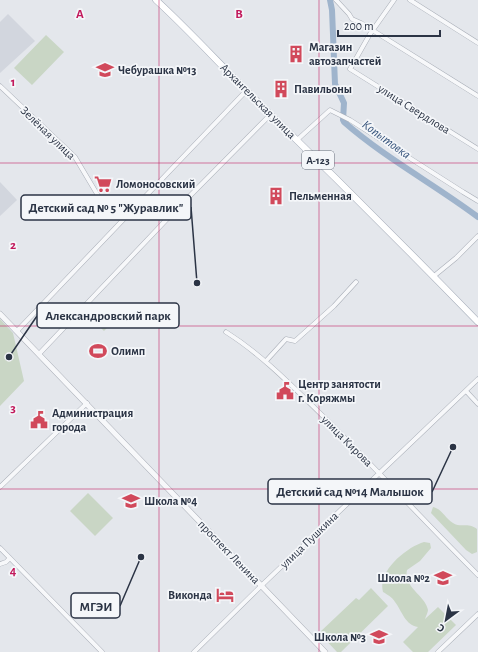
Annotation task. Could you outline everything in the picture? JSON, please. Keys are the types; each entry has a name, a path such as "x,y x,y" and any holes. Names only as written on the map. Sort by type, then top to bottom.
{"main road":[{"name":"Архангельская улица","path":"156,0 193,34 246,90 434,276 478,322"}],"street":[{"path":"373,30 394,0"},
{"path":"410,0 478,43"},
{"path":"338,1 350,14 352,19 373,30 478,96"},
{"name":"улица Свердлова","path":"373,30 350,69 478,149"},
{"name":"Зелёная улица","path":"0,86 75,157 106,209 123,220"},
{"path":"17,331 246,90"},
{"path":"297,140 330,110 350,120 478,201"},
{"path":"39,354 168,218 271,114"},
{"path":"434,276 456,258 478,236"},
{"path":"266,361 286,339 296,342 334,306 356,282"},
{"name":"проспект Ленина","path":"0,314 325,652"},
{"name":"улица Кирова","path":"226,332 266,361 380,473 478,575"},
{"name":"улица Пушкина","path":"194,652 261,586 478,380"},
{"path":"466,391 478,404"},
{"path":"0,487 87,403"},
{"path":"0,548 102,652"},
{"path":"0,564 6,562 10,558"},
{"path":"438,652 478,614"}],"shaded area":[{"path":"8,14 35,41 0,73 0,22"},
{"path":"0,182 17,200 0,216"}],"green space":[{"path":"46,35 64,52 32,85 14,68"},
{"path":"100,312 112,323 104,331 93,320"},
{"path":"0,319 13,333 24,381 0,406"},
{"path":"88,493 113,518 95,536 70,511"},
{"path":"433,507 439,510 450,521 458,525 470,526 477,529 477,552 472,554 466,550 431,513"},
{"path":"424,542 430,543 431,548 420,561 407,570 408,581 426,605 428,610 425,619 438,607 456,625 428,652 413,652 403,642 418,627 407,621 394,600 383,592 382,584 384,576 389,568 402,554"},
{"path":"371,588 388,606 341,652 337,652 319,633 356,598 359,600"}],"waterway":[{"name":"Копытовка","path":"330,0 332,10 335,84 344,103 344,122 376,147 478,217"}],"place":[{"name":"Магазин автозапчастей","path":"296,54"},
{"name":"Чебурашка №13","path":"105,70"},
{"name":"Павильоны","path":"281,89"},
{"name":"Ломоносовский","path":"103,184"},
{"name":"Пельменная","path":"276,196"},
{"name":"Детский сад № 5 \"Журавлик\"","path":"197,283"},
{"name":"Олимп","path":"98,351"},
{"name":"Александровский парк","path":"9,357"},
{"name":"Центр занятости г. Коряжмы","path":"285,391"},
{"name":"Администрация города","path":"39,420"},
{"name":"Детский сад №14 Малышок","path":"453,447"},
{"name":"Школа №4","path":"131,501"},
{"name":"МГЭИ","path":"141,557"},
{"name":"Школа №2","path":"443,578"},
{"name":"Виконда","path":"225,595"},
{"name":"Школа №3","path":"379,637"}]}
